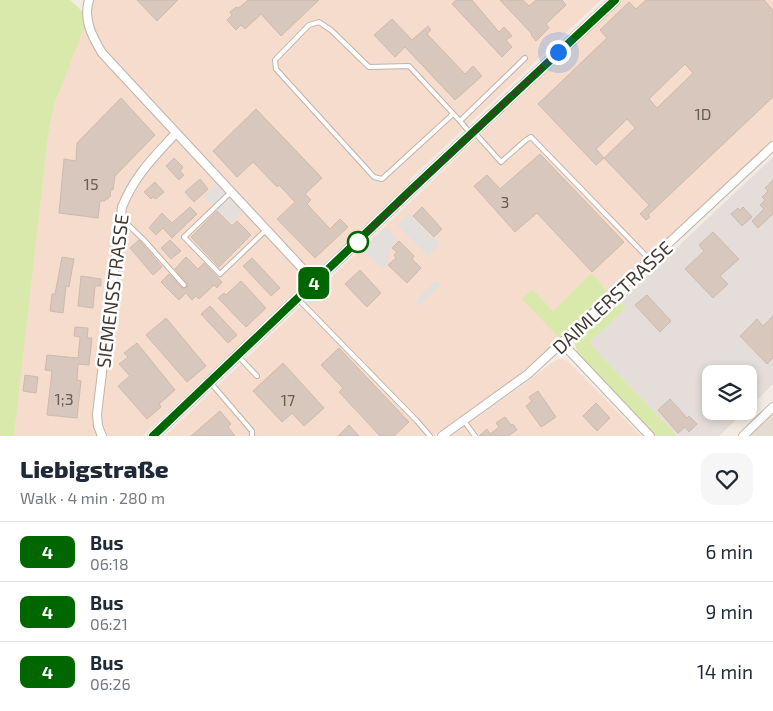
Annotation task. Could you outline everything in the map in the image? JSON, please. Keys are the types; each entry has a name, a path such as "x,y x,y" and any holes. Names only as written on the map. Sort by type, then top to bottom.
{"street":[{"path":"89,0 86,8 87,20 102,54 315,282"},
{"path":"153,436 615,0"},
{"name":"SIEMENSSTRASSE","path":"102,436 98,426 97,414 122,207 128,191 138,175 176,133"},
{"name":"DAIMLERSTRASSE","path":"442,436 528,374 773,146"},
{"path":"562,344 650,436"},
{"path":"743,436 773,407"}],"lane":[{"path":"453,114 382,179 374,177 276,69 275,60 309,25 319,22 331,30 368,67 409,66 501,162 531,137 651,261"},
{"path":"460,121 525,58"},
{"path":"231,192 184,237 220,274 266,230"},
{"path":"120,217 144,240 184,285"},
{"path":"298,299 430,436"},
{"path":"238,356 257,376"},
{"path":"210,382 252,431 252,436"},
{"path":"464,421 475,436"}],"shaded area":[{"path":"89,0 601,0 410,179 411,181 142,436 14,436 49,129 55,102"},
{"path":"622,0 773,0 773,140 609,295 595,276 590,274 553,311 532,289 523,299 561,340 527,370 433,436 165,436"},
{"path":"773,157 773,384 757,400 757,365 702,365 702,420 736,420 719,436 677,436 589,343 626,308 620,301"},
{"path":"218,183 244,209 230,223 204,196"},
{"path":"409,213 440,244 428,256 397,225"},
{"path":"386,227 397,240 389,249 387,266 383,270 363,250"},
{"path":"436,280 441,284 420,306 415,301"},
{"path":"562,359 568,361 641,436 451,436 551,363"},
{"path":"773,414 773,436 750,436"}],"green space":[{"path":"0,0 70,0 83,12 87,20 55,102 49,129 14,436 0,436"},
{"path":"590,274 595,276 609,295 561,340 522,299 532,289 553,311"},
{"path":"619,301 626,308 589,343 677,436 656,436 578,354 575,344 577,340"}],"building":[{"path":"137,0 178,0 157,21"},
{"path":"248,0 319,0 281,36 261,14 245,29 241,25 236,30 227,20 232,15 230,12"},
{"path":"456,0 472,0 499,32 504,27 512,36 506,40 512,47 502,57 452,4"},
{"path":"500,0 523,0 529,6 536,0 562,0 566,5 546,24 549,28 536,41 532,34"},
{"path":"646,0 764,0 773,10 773,97 648,215 650,217 646,220 640,214 649,205 604,158 596,165 538,104 607,38 600,30 629,2 636,9","holes":["685,64 693,73 657,108 649,99","627,119 635,128 604,158 596,149"]},
{"path":"392,19 412,40 428,26 431,30 427,34 465,74 473,66 482,76 455,100 405,47 395,57 374,35"},
{"path":"121,98 155,135 115,176 110,197 105,199 105,201 100,201 98,218 59,213 64,159 76,161 77,143"},
{"path":"256,109 322,178 305,194 311,200 307,204 330,229 340,219 348,227 315,258 277,219 295,202 279,185 277,187 253,162 237,177 213,151"},
{"path":"540,154 624,242 592,272 537,213 515,232 474,186 487,175 500,189"},
{"path":"174,158 183,167 180,171 184,175 179,180 166,166"},
{"path":"200,179 208,189 194,202 185,192"},
{"path":"773,180 773,214 758,228 752,221 764,209 760,205 765,200 762,197 768,191 765,188"},
{"path":"155,182 164,192 156,199 153,197 151,199 144,192"},
{"path":"190,207 197,214 172,238 163,228 156,235 149,228 162,213 172,223"},
{"path":"422,207 442,229 434,237 413,216"},
{"path":"743,207 752,217 742,226 731,214 738,208 740,210"},
{"path":"217,211 232,226 237,221 251,235 219,267 191,237"},
{"path":"713,232 739,259 720,276 728,284 713,298 685,269 704,251 699,245"},
{"path":"139,240 162,267 153,275 130,248"},
{"path":"170,240 181,251 171,259 161,248"},
{"path":"399,241 414,256 412,259 421,268 407,283 388,265 396,258 394,255 397,252 392,248"},
{"path":"62,257 74,259 69,287 66,286 63,313 50,311 52,294 55,294"},
{"path":"186,257 198,269 204,263 222,282 217,288 214,285 199,299 196,296 192,300 186,293 179,300 161,282 169,274 182,288 187,287 187,283 175,269"},
{"path":"252,258 280,288 271,296 243,266"},
{"path":"360,270 381,293 367,307 345,284"},
{"path":"81,276 101,279 101,286 95,286 93,308 78,306"},
{"path":"241,281 266,308 246,327 218,298 224,293 226,295"},
{"path":"647,295 671,321 660,332 635,305"},
{"path":"210,306 237,335 228,343 201,314"},
{"path":"773,316 773,358 767,364 740,336 757,319 763,326"},
{"path":"166,318 206,366 187,382 146,335"},
{"path":"75,327 88,328 87,338 92,338 89,365 78,364 77,380 81,381 77,418 47,415 52,371 45,370 47,355 78,358 80,337 74,336"},
{"path":"137,343 175,390 159,404 161,407 147,419 118,386 130,376 119,364 128,357 124,353"},
{"path":"339,348 409,422 394,436 380,436 339,392 343,388 321,365"},
{"path":"283,363 324,408 304,426 292,413 282,422 253,391"},
{"path":"25,375 38,377 36,393 23,391"},
{"path":"538,391 556,417 541,427 526,406 532,401 529,397"},
{"path":"670,399 687,418 689,416 697,424 689,432 685,427 678,433 658,410"},
{"path":"596,403 610,418 597,431 583,416"},
{"path":"220,411 231,424 228,427 235,436 191,436"},
{"path":"505,417 517,430 508,436 479,436 487,429 490,434 499,427 496,423"},
{"path":"349,425 359,436 338,436"}],"bus line":[{"name":"4","path":"153,436 411,190 615,0"}],"route":[{"path":"358,242 354,245 558,52"}]}
